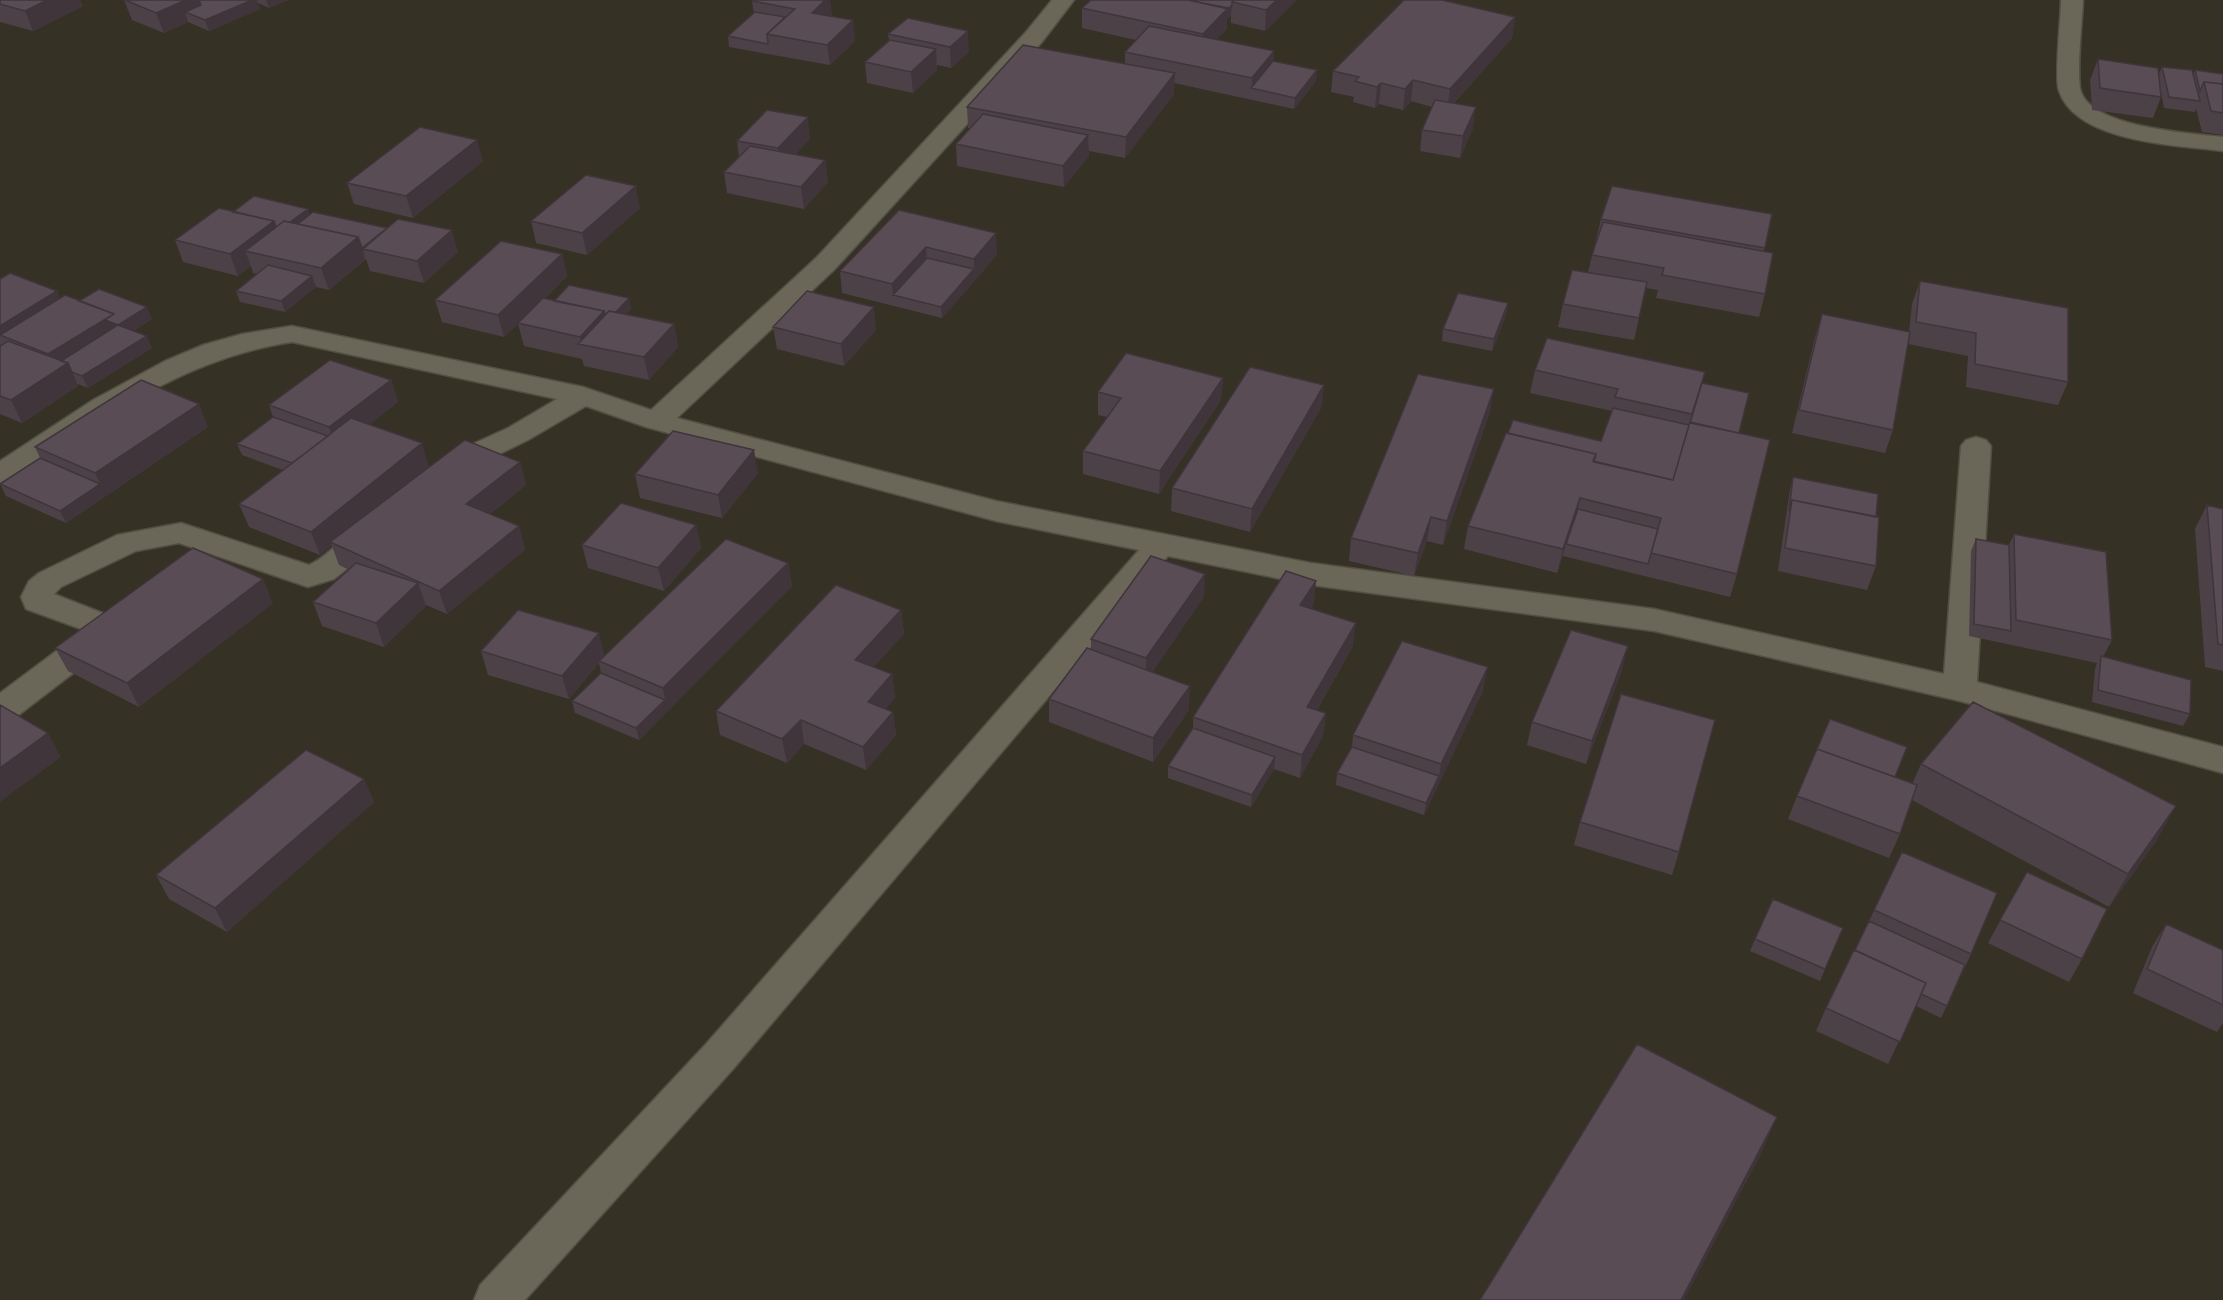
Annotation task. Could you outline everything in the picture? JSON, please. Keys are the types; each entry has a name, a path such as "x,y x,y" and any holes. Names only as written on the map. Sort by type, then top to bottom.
{"street":[{"path":"656,421 826,263 1034,37 1063,0"},
{"path":"2072,0 2069,89 2074,100 2088,115 2119,126 2171,137 2223,144"},
{"path":"0,474 167,368 258,336 292,334 583,396 656,421 996,511 1311,574 1654,620 1960,689 2223,760"},
{"path":"429,487 465,459 518,434 583,396"},
{"path":"1960,689 1976,446"},
{"path":"0,711 94,640 98,627 94,622 37,601 37,593 50,580 128,542 181,533 308,576 319,574 394,516"},
{"path":"496,1300 720,1056 1160,545"}],"building":[{"path":"0,0 47,0 25,11 0,4"},
{"path":"125,0 186,0 156,13"},
{"path":"199,0 252,0 205,20 185,12 201,5"},
{"path":"753,0 825,0 812,13 853,20 827,45 767,34 795,9"},
{"path":"1091,0 1188,0 1228,8 1203,34 1082,8"},
{"path":"1188,0 1235,0 1228,9"},
{"path":"1235,0 1277,0 1266,10 1232,2"},
{"path":"1404,0 1442,0 1515,17 1450,89 1413,80 1405,89 1381,83 1377,87 1355,81 1359,77 1333,71"},
{"path":"755,12 785,17 767,34 768,44 728,36"},
{"path":"908,18 968,31 950,47 888,34"},
{"path":"1149,26 1274,51 1252,78 1125,52"},
{"path":"890,40 936,49 911,72 865,62"},
{"path":"1023,45 1175,73 1126,137 967,107"},
{"path":"2098,59 2158,68 2161,97 2100,88"},
{"path":"1273,61 1317,70 1295,98 1251,88"},
{"path":"2162,67 2192,70 2200,101 2169,97"},
{"path":"2195,70 2223,74 2223,84 2204,82 2200,91"},
{"path":"2204,82 2223,84 2223,113 2211,111"},
{"path":"1435,100 1476,107 1463,136 1422,130"},
{"path":"767,110 808,117 778,148 737,141"},
{"path":"983,114 1088,135 1063,166 956,144"},
{"path":"420,127 477,140 406,196 347,183"},
{"path":"750,146 825,160 801,187 724,172"},
{"path":"586,175 636,186 582,233 531,221"},
{"path":"1612,186 1772,214 1765,248 1601,219"},
{"path":"254,196 308,209 290,222 284,221 276,227 274,221 233,212"},
{"path":"219,208 274,221 230,254 175,240"},
{"path":"899,210 996,233 974,259 926,247 892,284 840,271"},
{"path":"313,212 387,228 362,248 358,237 298,224"},
{"path":"398,219 452,230 417,261 363,249"},
{"path":"284,221 358,237 321,268 245,251"},
{"path":"1603,222 1773,253 1765,294 1662,275 1664,268 1592,255"},
{"path":"501,241 562,254 498,315 435,300"},
{"path":"927,258 974,269 941,307 893,295"},
{"path":"268,265 312,276 281,301 236,291"},
{"path":"1572,270 1647,282 1639,318 1563,304"},
{"path":"10,273 57,291 0,326 0,279"},
{"path":"1920,281 2068,308 2068,382 1975,364 1976,333 1916,322"},
{"path":"569,285 629,298 616,312 609,311 605,315 604,311 554,301"},
{"path":"99,289 147,307 118,325 105,320 114,314 79,301"},
{"path":"807,291 874,307 841,344 773,327"},
{"path":"1458,293 1508,303 1494,339 1443,329"},
{"path":"65,295 114,314 48,354 0,335"},
{"path":"543,298 604,311 580,337 518,323"},
{"path":"609,311 674,324 644,357 578,344"},
{"path":"1822,314 1910,332 1893,430 1799,410"},
{"path":"118,325 147,336 82,376 72,372 68,363 61,361"},
{"path":"1547,338 1705,372 1692,414 1615,397 1618,389 1535,370"},
{"path":"8,341 68,363 11,400 0,396 0,346"},
{"path":"1126,353 1223,378 1160,471 1083,451 1121,398 1098,392"},
{"path":"330,360 391,380 329,427 269,405"},
{"path":"1250,367 1324,385 1252,509 1172,488"},
{"path":"1418,374 1494,389 1447,521 1431,517 1418,553 1351,538"},
{"path":"141,380 199,404 95,473 35,447"},
{"path":"1702,383 1749,393 1739,433 1690,423"},
{"path":"1613,408 1689,425 1673,480 1594,462 1596,454 1508,433 1513,420 1601,441"},
{"path":"273,417 328,436 292,463 237,444"},
{"path":"351,418 422,443 311,532 239,504"},
{"path":"1690,422 1770,440 1737,574 1651,553 1661,518 1580,498 1563,549 1468,526 1506,433 1596,454 1593,461 1673,480"},
{"path":"673,431 754,450 718,495 635,474"},
{"path":"465,440 520,462 466,504 519,526 439,591 330,542"},
{"path":"40,458 100,484 60,511 0,484"},
{"path":"1793,477 1878,494 1876,517 1792,500 1789,511"},
{"path":"1792,500 1879,517 1876,566 1785,548"},
{"path":"621,503 696,525 658,568 582,545"},
{"path":"2207,505 2223,509 2223,645 2218,644"},
{"path":"1578,509 1658,529 1648,564 1566,544"},
{"path":"2014,534 2106,552 2112,640 2016,620"},
{"path":"726,539 788,563 663,688 599,661"},
{"path":"1976,539 2009,545 2011,631 1974,624"},
{"path":"193,548 263,579 127,683 55,648"},
{"path":"1151,556 1205,574 1146,658 1091,639"},
{"path":"356,563 418,583 376,623 313,602"},
{"path":"1286,571 1316,581 1300,605 1356,623 1307,707 1326,713 1302,755 1193,717"},
{"path":"836,585 901,610 855,660 892,674 868,702 893,712 863,747 801,720 782,739 716,711"},
{"path":"518,610 599,633 562,676 481,651"},
{"path":"1571,630 1628,646 1592,741 1532,722"},
{"path":"1402,641 1488,667 1441,764 1353,735"},
{"path":"1087,648 1190,686 1153,738 1049,699"},
{"path":"2101,656 2191,680 2190,714 2098,690"},
{"path":"601,673 665,700 636,728 572,701"},
{"path":"1621,694 1715,720 1679,852 1580,822"},
{"path":"1973,702 2176,806 2128,874 1921,764"},
{"path":"0,705 48,733 0,768"},
{"path":"1830,719 1907,747 1895,777 1817,749"},
{"path":"1193,728 1275,757 1252,795 1168,766"},
{"path":"1352,747 1439,776 1426,803 1337,773"},
{"path":"1817,749 1917,785 1900,834 1797,796"},
{"path":"306,750 364,779 215,908 156,875"},
{"path":"1902,852 1997,893 1971,954 1874,910"},
{"path":"2027,872 2107,909 2082,959 2000,920"},
{"path":"1773,899 1843,928 1825,969 1755,939"},
{"path":"1869,921 1965,965 1947,1006 1921,994 1926,983 1855,950"},
{"path":"2166,924 2223,950 2223,1005 2147,969"},
{"path":"1854,950 1926,983 1900,1042 1826,1008"},
{"path":"1637,1044 1777,1117 1681,1300 1480,1300"}]}
